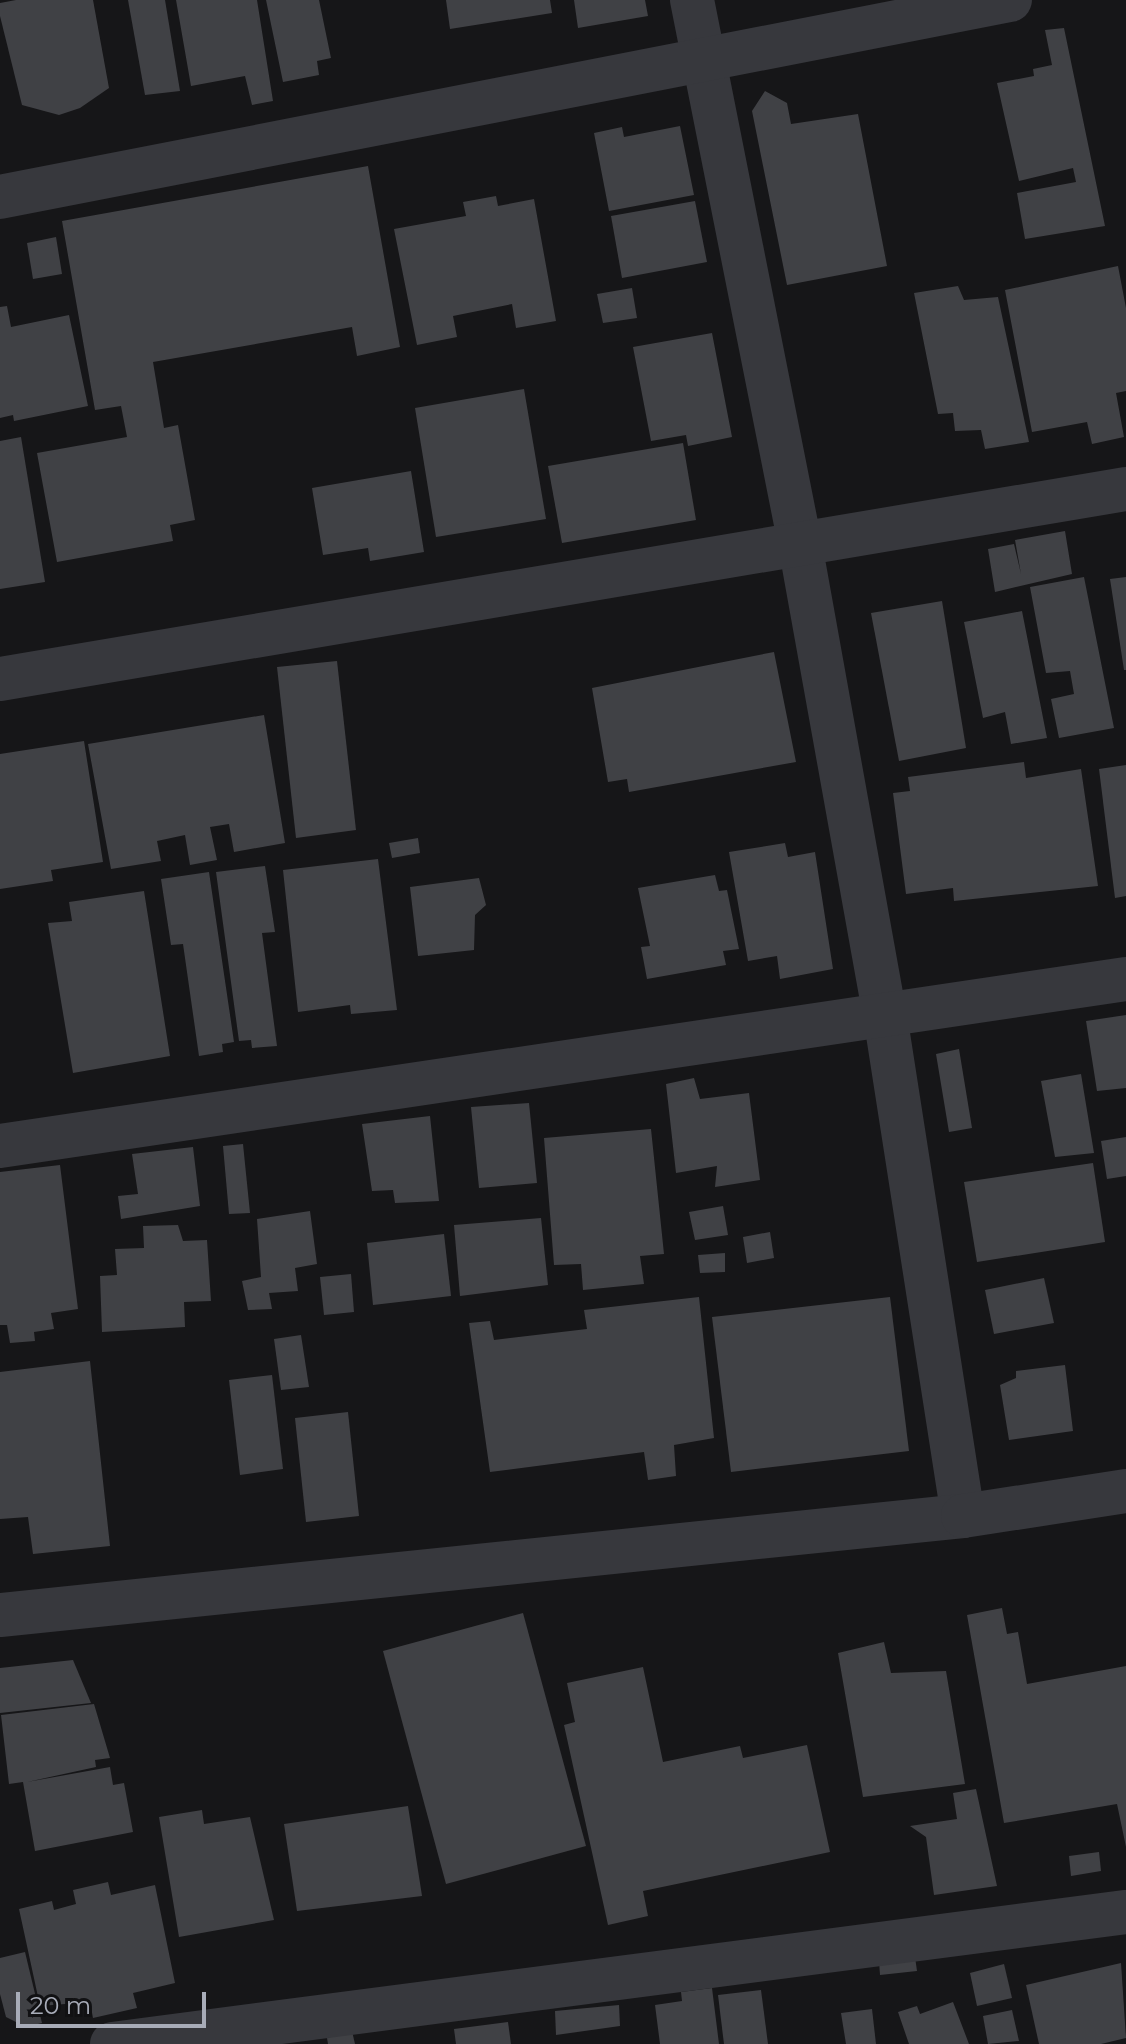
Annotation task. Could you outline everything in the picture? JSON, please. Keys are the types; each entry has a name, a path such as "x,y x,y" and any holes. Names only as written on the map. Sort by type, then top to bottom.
{"street":[{"path":"692,0 800,544 885,1015 963,1516"},
{"path":"0,197 1010,0"},
{"path":"0,679 1126,489"},
{"path":"0,1146 1126,979"},
{"path":"0,1615 963,1516 1126,1491"},
{"path":"112,2044 1126,1912"}],"building":[{"path":"16,0 93,0 109,88 80,108 59,115 22,105 0,16 0,3"},
{"path":"128,0 165,0 180,91 145,95"},
{"path":"176,0 257,0 273,101 252,105 245,76 191,86"},
{"path":"266,0 319,0 331,58 317,61 319,75 283,82"},
{"path":"446,0 550,0 552,13 450,29"},
{"path":"574,0 645,0 648,16 578,28"},
{"path":"1064,28 1105,226 1025,239 1017,193 1076,182 1073,168 1019,181 997,83 1034,76 1033,69 1052,65 1045,30"},
{"path":"765,91 787,103 791,124 858,114 887,266 787,285 752,111"},
{"path":"680,126 694,195 609,211 594,133 622,127 624,137"},
{"path":"368,166 400,347 357,356 352,327 153,362 164,428 178,425 195,520 170,525 173,541 57,562 37,453 127,437 121,406 95,410 62,221"},
{"path":"496,196 498,206 534,199 556,321 516,328 512,304 453,316 457,337 417,345 394,229 466,216 463,202"},
{"path":"695,201 707,262 622,278 611,216"},
{"path":"56,237 62,274 33,279 27,243"},
{"path":"1118,266 1126,308 1126,391 1116,393 1124,437 1092,444 1087,422 1032,432 1005,290"},
{"path":"958,286 964,300 998,297 1029,442 985,449 981,430 955,431 953,413 938,414 914,293"},
{"path":"632,288 637,318 603,323 597,294"},
{"path":"7,306 11,327 69,315 88,406 14,421 13,415 0,418 0,307"},
{"path":"712,333 732,437 688,446 686,435 651,441 633,347"},
{"path":"524,389 546,519 436,537 415,408"},
{"path":"21,437 45,582 0,589 0,441"},
{"path":"683,443 696,520 562,543 548,466"},
{"path":"411,471 424,552 370,561 368,548 323,555 312,488"},
{"path":"1065,531 1072,574 995,592 988,549 1014,544 1021,574 1015,540"},
{"path":"1084,577 1114,728 1059,738 1051,699 1074,694 1070,671 1046,673 1030,587"},
{"path":"1126,577 1126,670 1124,670 1110,579"},
{"path":"942,601 966,748 899,761 871,613"},
{"path":"1022,611 1047,738 1011,744 1005,712 983,718 964,622"},
{"path":"774,652 796,762 629,792 627,779 608,782 592,688"},
{"path":"337,661 356,830 296,838 277,667"},
{"path":"264,715 285,843 234,852 229,824 210,827 217,860 190,865 185,835 157,841 161,861 111,869 88,744"},
{"path":"84,741 103,862 51,870 53,881 0,889 0,754"},
{"path":"1024,762 1026,778 1081,769 1098,886 954,901 953,888 906,894 893,793 910,791 908,777"},
{"path":"1126,765 1126,896 1115,898 1099,769"},
{"path":"418,838 420,853 392,858 389,843"},
{"path":"785,843 788,857 815,852 833,969 780,979 777,956 748,961 729,852"},
{"path":"378,859 397,1010 351,1014 350,1005 298,1012 283,870"},
{"path":"265,866 275,932 262,933 277,1046 252,1048 251,1040 239,1041 216,872"},
{"path":"209,872 234,1042 222,1044 223,1052 199,1056 183,944 171,945 161,879"},
{"path":"715,875 719,891 727,890 739,949 723,951 726,965 647,979 641,947 650,946 638,888"},
{"path":"479,878 486,905 475,915 474,950 418,956 410,887"},
{"path":"144,891 170,1056 73,1073 48,923 72,921 69,902"},
{"path":"1126,1015 1126,1088 1097,1091 1086,1021"},
{"path":"959,1049 972,1128 949,1132 936,1054"},
{"path":"1081,1074 1094,1153 1055,1157 1041,1081"},
{"path":"694,1078 700,1099 749,1093 760,1180 715,1187 717,1166 676,1173 666,1084"},
{"path":"529,1103 537,1183 479,1188 471,1107"},
{"path":"430,1116 439,1201 395,1203 393,1190 372,1191 362,1124"},
{"path":"651,1129 664,1254 640,1256 644,1284 583,1290 581,1264 554,1265 544,1138"},
{"path":"1126,1137 1126,1176 1107,1179 1101,1141"},
{"path":"243,1144 250,1213 229,1214 223,1146"},
{"path":"193,1147 200,1206 121,1219 118,1196 138,1194 132,1154"},
{"path":"1093,1163 1105,1242 977,1262 964,1182"},
{"path":"60,1165 78,1309 51,1313 54,1329 34,1332 35,1341 10,1343 7,1325 0,1325 0,1172"},
{"path":"723,1206 728,1235 695,1240 689,1212"},
{"path":"310,1211 317,1264 295,1268 298,1291 269,1293 272,1309 248,1310 242,1281 261,1277 257,1219"},
{"path":"541,1218 548,1285 460,1296 454,1225"},
{"path":"178,1225 183,1241 207,1240 211,1301 184,1302 185,1327 102,1332 100,1276 117,1275 115,1249 144,1248 143,1226"},
{"path":"770,1232 774,1258 747,1263 743,1237"},
{"path":"444,1234 451,1296 373,1305 367,1243"},
{"path":"725,1253 725,1272 700,1273 698,1255"},
{"path":"351,1274 354,1312 324,1315 320,1277"},
{"path":"1044,1278 1054,1323 994,1334 985,1290"},
{"path":"699,1297 714,1438 674,1445 676,1476 648,1480 644,1452 490,1472 469,1323 490,1321 494,1340 587,1329 584,1310"},
{"path":"890,1297 909,1451 731,1472 712,1317"},
{"path":"301,1335 309,1387 281,1390 274,1339"},
{"path":"90,1361 110,1546 33,1554 28,1517 0,1519 0,1372"},
{"path":"1065,1365 1073,1431 1009,1440 1000,1385 1016,1378 1016,1371"},
{"path":"272,1375 283,1469 240,1475 229,1380"},
{"path":"348,1412 359,1516 306,1522 295,1418"},
{"path":"1002,1608 1007,1634 1018,1632 1027,1684 1126,1666 1126,1847 1117,1804 1004,1823 967,1615"},
{"path":"523,1613 586,1846 446,1884 383,1651"},
{"path":"884,1642 891,1673 946,1671 965,1784 863,1797 838,1653"},
{"path":"73,1660 91,1703 0,1713 0,1668"},
{"path":"643,1667 663,1762 740,1746 743,1758 807,1745 830,1852 643,1891 648,1916 608,1925 564,1725 575,1722 567,1683"},
{"path":"94,1704 110,1758 95,1760 96,1767 27,1782 110,1767 113,1785 124,1783 133,1832 35,1851 23,1782 9,1784 1,1715"},
{"path":"976,1789 997,1886 934,1895 926,1837 910,1826 957,1819 953,1793"},
{"path":"408,1806 422,1896 297,1911 284,1824"},
{"path":"202,1810 204,1824 250,1817 274,1920 179,1937 159,1817"},
{"path":"1099,1852 1101,1871 1071,1876 1069,1856"},
{"path":"108,1882 111,1895 155,1885 175,1983 133,1993 137,2008 93,2018 90,2002 40,2006 19,1909 52,1901 54,1910 76,1904 73,1890"},
{"path":"25,1952 42,2023 26,2027 6,2017 0,1994 0,1958"},
{"path":"915,1957 917,1971 880,1975 879,1961"},
{"path":"1121,1963 1126,2038 1101,2044 1039,2044 1026,1985"},
{"path":"1004,1964 1012,1998 977,2006 970,1973"},
{"path":"712,1988 719,2044 660,2044 655,2005 682,2001 681,1992"},
{"path":"761,1990 768,2044 724,2044 718,1995"},
{"path":"953,2002 969,2044 909,2044 898,2012 917,2006 920,2014"},
{"path":"619,2005 620,2026 556,2035 555,2011"},
{"path":"872,2009 876,2044 846,2044 841,2013"},
{"path":"1012,2010 1019,2041 988,2044 983,2016"},
{"path":"508,2022 511,2044 456,2044 454,2029"},
{"path":"352,2031 355,2044 328,2044 327,2038"}]}
